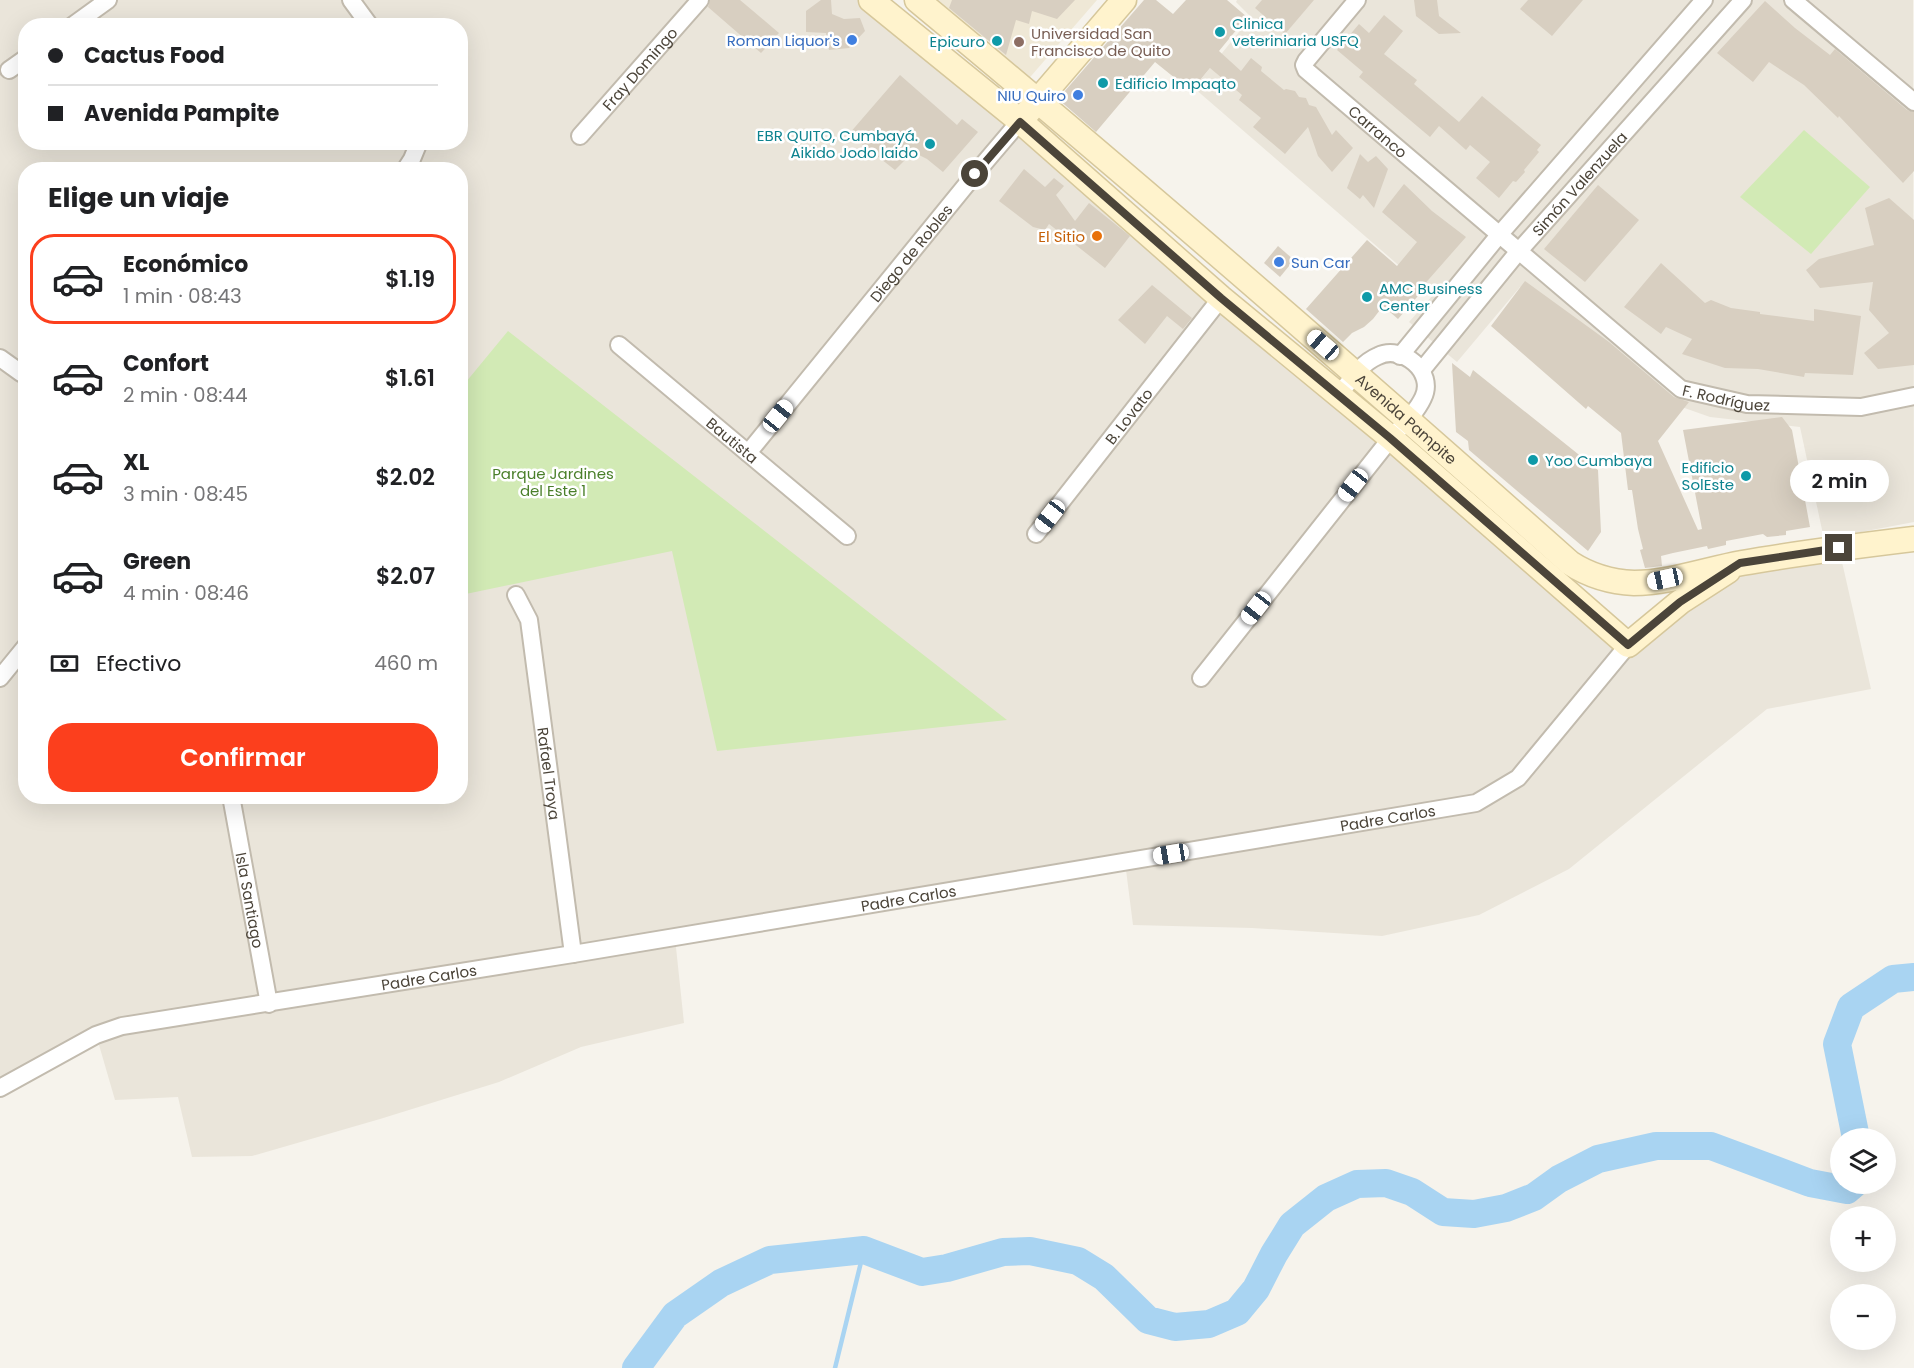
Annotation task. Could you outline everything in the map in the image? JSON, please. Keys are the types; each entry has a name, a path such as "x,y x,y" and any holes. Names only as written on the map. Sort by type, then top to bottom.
{"street":[{"path":"83,18 108,0"},
{"path":"351,0 364,18"},
{"name":"Fray Domingo","path":"580,136 700,0"},
{"name":"Avenida Pampite","path":"871,0 1020,122 1221,298 1390,438 1628,645"},
{"name":"Avenida Pampite","path":"916,0 1038,100 1408,419 1570,563 1586,574 1614,581 1646,583 1740,563 1914,539"},
{"name":"Diego de Robles","path":"748,453 968,183 1124,0"},
{"name":"Carranco","path":"1357,0 1306,61 1306,69 1518,252"},
{"name":"Simón Valenzuela","path":"1400,356 1499,235 1704,0"},
{"name":"Simón Valenzuela","path":"1422,370 1518,252 1743,0"},
{"path":"1793,0 1914,102"},
{"path":"1666,43 1680,70"},
{"path":"9,70 18,64"},
{"path":"1576,147 1588,174"},
{"name":"F. Rodríguez","path":"1518,252 1681,389 1747,404 1861,407 1914,396"},
{"path":"1221,298 1240,274"},
{"name":"B. Lovato","path":"1036,534 1221,298"},
{"name":"Bautista","path":"619,345 847,536"},
{"path":"1201,678 1390,438 1408,419 1424,397 1426,384 1422,370 1412,362 1389,353 1379,355 1356,374 1339,395"},
{"path":"0,358 18,371"},
{"name":"Padre Carlos","path":"0,1088 96,1035 123,1026 573,954 1476,803 1518,778 1628,645 1664,618 1680,602 1740,563"},
{"path":"1601,621 1600,612 1604,596 1614,581"},
{"path":"1646,583 1653,588 1662,601 1664,618"},
{"name":"Rafael Troya","path":"516,595 529,620 573,954"},
{"path":"0,678 18,656"},
{"name":"Isla Santiago","path":"232,804 269,1004"}],"shaded area":[{"path":"0,0 871,0 1628,645 1741,566 1839,549 1871,689 1767,709 1569,869 1479,915 1382,936 1252,928 1133,925 1125,862 675,938 684,1023 581,1047 499,1082 252,1156 192,1157 178,1097 115,1100 97,1038 0,1093"},
{"name":"Universidad San Francisco de Quito","path":"928,0 1097,0 1025,83"},
{"path":"1237,0 1913,0 1914,522 1824,539 1800,427 1710,417 1642,393 1520,287 1457,362 1409,322 1433,295 1194,88 1251,17 1236,2"}],"green space":[{"path":"1804,130 1870,187 1811,254 1740,197"},
{"name":"Parque Jardines del Este 1","path":"508,331 1007,720 717,751 672,551 468,594 468,380"}],"building":[{"path":"710,0 740,0 779,33 761,53 708,7"},
{"path":"821,0 831,0 832,14 844,19 860,18 865,31 849,48 829,50 826,33 806,32 806,11"},
{"name":"Epicuro","path":"952,0 1075,0 1057,19 1032,11 1029,24 1016,20 1006,55 949,8"},
{"path":"1144,0 1156,0 1173,14 1186,0 1227,0 1247,17 1219,51 1241,71 1251,58 1262,67 1261,71 1284,90 1295,91 1299,97 1306,98 1309,105 1316,107 1332,135 1336,130 1353,148 1332,172 1318,156 1308,127 1285,154 1253,127 1261,118 1239,100 1242,95 1210,68 1191,91 1155,62 1096,132 1058,99"},
{"path":"1262,0 1314,0 1285,34 1255,8"},
{"path":"1414,0 1437,0 1439,16 1461,33 1439,34 1416,16"},
{"path":"1528,0 1583,0 1552,36 1520,9"},
{"path":"1765,1 1830,55 1835,49 1907,110 1914,112 1914,171 1903,183 1839,116 1838,118 1804,85 1769,62 1753,82 1717,53"},
{"path":"1384,15 1403,31 1384,54 1417,80 1414,84 1459,122 1482,96 1541,145 1537,150 1539,152 1524,170 1525,172 1516,182 1513,181 1499,198 1476,178 1490,162 1470,145 1466,150 1439,126 1430,137 1359,77 1363,72 1337,50 1359,24 1369,33"},
{"path":"900,75 957,125 962,119 978,132 943,172 927,159 913,152 895,170 849,134"},
{"path":"1360,154 1368,162 1376,156 1388,169 1374,208 1363,195 1360,199 1347,188"},
{"path":"1024,169 1045,187 1054,178 1064,186 1056,195 1075,221 1089,203 1130,236 1105,268 1049,224 1045,230 1033,227 999,201"},
{"name":"AMC Business Center","path":"1404,184 1432,211 1466,237 1422,287 1424,289 1398,319 1383,306 1373,319 1343,342 1306,309 1367,240 1397,266 1417,242 1382,212"},
{"path":"1598,185 1639,220 1585,282 1544,249"},
{"path":"1889,198 1914,220 1914,365 1878,369 1864,353 1889,333 1869,310 1873,282 1820,288 1806,270 1819,259 1874,245 1865,208"},
{"name":"Sun Car","path":"1278,246 1294,260 1280,277 1264,263"},
{"path":"1661,263 1705,303 1711,300 1731,308 1760,312 1760,314 1814,321 1814,309 1861,316 1853,375 1805,373 1804,377 1758,369 1725,368 1682,354 1692,339 1666,327 1661,334 1624,307"},
{"path":"1525,281 1609,342 1674,397 1689,402 1658,441 1698,530 1702,529 1683,430 1782,417 1792,430 1810,527 1786,531 1786,535 1767,537 1763,534 1726,541 1726,545 1708,549 1707,546 1673,553 1661,556 1662,566 1645,568 1640,550 1643,549 1632,490 1628,490 1621,433 1588,406 1586,409 1491,326"},
{"path":"1152,285 1192,318 1183,329 1167,316 1145,344 1118,320"},
{"name":"Yoo Cumbaya","path":"1452,363 1470,377 1473,370 1598,470 1601,532 1588,551 1469,450 1468,441 1456,432"}],"waterway":[{"path":"1854,1128 1837,1044 1851,1007 1893,979 1914,977"},
{"path":"636,1368 675,1315 721,1283 770,1260 864,1250 922,1272 947,1268 1003,1252 1030,1251 1078,1261 1104,1277 1148,1320 1175,1327 1209,1324 1237,1312 1256,1289 1292,1225 1326,1198 1357,1184 1386,1183 1412,1192 1443,1212 1474,1214 1506,1208 1534,1197 1559,1179 1598,1159 1656,1146 1711,1146 1810,1183 1830,1187"},
{"path":"835,1368 864,1250"}],"place":[{"name":"Clinica veteriniaria USFQ","path":"1220,32"},
{"name":"Roman Liquor's","path":"852,40"},
{"name":"Epicuro","path":"997,41"},
{"name":"Universidad San Francisco de Quito","path":"1019,42"},
{"name":"Edificio Impaqto","path":"1103,83"},
{"name":"NIU Quiro","path":"1078,95"},
{"name":"EBR QUITO, Cumbayá. Aikido Jodo laido","path":"930,144"},
{"name":"El Sitio","path":"1097,236"},
{"name":"Sun Car","path":"1279,262"},
{"name":"AMC Business Center","path":"1367,297"},
{"name":"Yoo Cumbaya","path":"1533,460"},
{"name":"Edificio SolEste","path":"1746,476"}],"route":[{"path":"975,174 1020,122 1221,298 1390,438 1628,645 1664,618 1680,602 1740,563 1839,548"}]}
